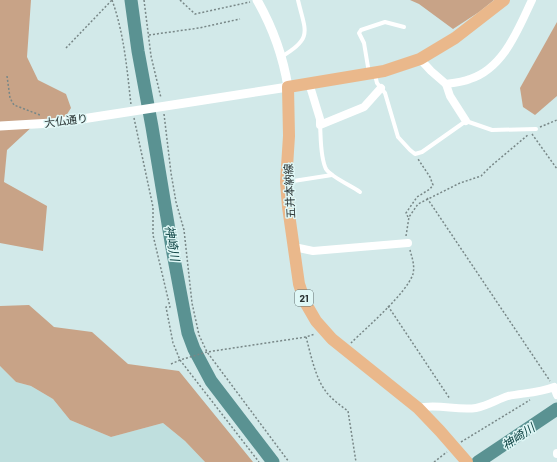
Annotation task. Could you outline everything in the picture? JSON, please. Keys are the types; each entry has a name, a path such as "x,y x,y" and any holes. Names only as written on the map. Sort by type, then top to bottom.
{"main road":[{"path":"288,87 371,73 420,59 456,38 504,0"},
{"name":"五井本納線","path":"288,87 289,136 286,182 299,284 305,302 310,312 323,330 332,339 418,408 467,462"}],"street":[{"path":"258,0 272,30 281,57 288,87"},
{"path":"446,84 470,79 479,75 498,60 504,54 515,36 532,0"},
{"path":"420,59 446,84 450,96 466,121"},
{"path":"309,84 320,119 320,125 364,107 380,88"},
{"name":"大仏通り","path":"0,126 52,123 288,87"},
{"path":"294,247 313,251 408,243"},
{"path":"418,408 426,406 477,408 507,396 548,390 555,391"}],"lane":[{"path":"281,57 293,50 301,43 305,36 306,28 298,0"},
{"path":"404,27 385,22 361,30 359,33 364,43 371,73 380,88 385,93 398,137 415,154 422,152 466,121 492,130 536,129"},
{"path":"320,125 322,151 326,169 332,175 360,192"},
{"path":"286,182 332,175"}],"path":[{"path":"66,48 112,0 122,35 132,111 140,143 152,207 153,234 170,306 166,307 172,342 180,360 259,462"},
{"path":"144,0 151,56 163,107 176,202 184,230 192,303 199,335 207,352 289,462"},
{"path":"180,0 195,14 258,0"},
{"path":"148,35 200,28 240,19"},
{"path":"7,76 10,98 14,104 40,115"},
{"path":"536,129 557,120"},
{"path":"344,349 388,306 409,282 413,273 414,264 406,234 409,217 418,204 427,198 460,183 481,176 531,132 557,169"},
{"path":"409,217 406,213 417,197 430,189 433,185 430,177 415,154"},
{"path":"427,198 555,391"},
{"path":"388,306 456,408"},
{"path":"171,364 207,352 306,337 323,330"},
{"path":"306,337 316,373 326,392 335,402 348,411 356,462"},
{"path":"434,462 454,447 534,398"}],"shaded area":[{"path":"0,0 31,0 27,57 38,80 66,94 71,108 64,119 35,124 7,150 4,182 47,206 43,251 0,243"},
{"path":"410,0 494,0 453,29 419,4"},
{"path":"557,22 557,96 535,115 523,107 520,88"},
{"path":"29,305 54,327 92,332 128,364 179,371 253,462 205,462 185,441 163,423 111,437 70,420 53,399 31,386 16,382 0,366 0,306"},
{"path":"0,366 16,382 31,386 53,399 70,420 111,437 163,423 185,441 205,462 0,462"}],"waterway":[{"name":"神崎川","path":"131,0 138,51 188,333 194,349 211,381 273,462"},
{"name":"神崎川","path":"478,462 557,409"}]}
